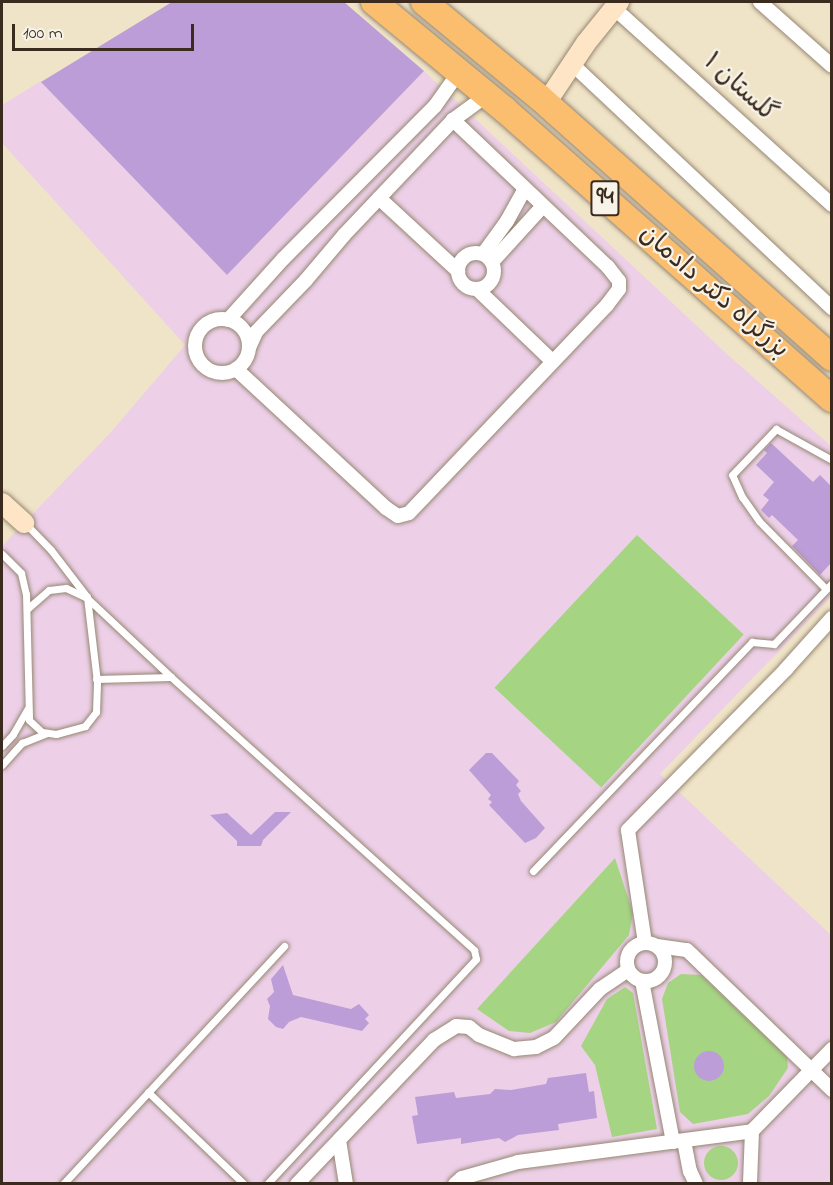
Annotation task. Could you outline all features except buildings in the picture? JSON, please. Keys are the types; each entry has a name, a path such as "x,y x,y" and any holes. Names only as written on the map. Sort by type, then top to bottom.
{"highway":[{"name":"بزرگراه دکتر دادمان","path":"374,2 487,95 831,399"},
{"name":"بزرگراه دکتر دادمان","path":"424,2 546,103 831,358"},
{"path":"787,359 808,336"}],"street":[{"path":"760,2 831,66"},
{"path":"546,103 616,5"},
{"name":"گلستان ۱","path":"616,5 831,205"},
{"path":"573,64 831,308"},
{"path":"228,320 284,259 435,106 459,72"},
{"path":"249,348 243,330 228,320 219,319 203,327 195,343 195,352 204,367 211,371 228,373 236,369 247,356 256,332 453,120 487,95"},
{"path":"236,369 386,508 398,516 409,513 620,290 619,281 608,267 542,207 453,120"},
{"path":"477,289 488,285 492,280 494,274 488,258 525,189"},
{"path":"379,198 458,270 465,286 477,289 553,362"},
{"path":"458,270 466,256 488,258 542,207"},
{"path":"2,503 24,523"},
{"path":"642,981 655,979 664,970 665,957 651,945 628,830 786,669 831,618"},
{"path":"297,1184 434,1040 456,1026 469,1027 479,1035 514,1049 536,1047 554,1038 600,989 628,970 630,952 651,945 687,950 831,1090"},
{"path":"628,970 642,981 678,1141 696,1184"},
{"path":"455,1184 462,1178 518,1162 752,1131 831,1049"},
{"path":"750,1184 752,1131"},
{"path":"339,1140 346,1184"}],"lane":[{"path":"533,871 752,642 774,644 829,586 759,521 742,498 732,475 776,429 831,460"},
{"path":"24,523 51,550 87,598 171,677 474,950 476,959 267,1184"},
{"path":"2,554 21,573 27,609 30,720 42,732 56,734 85,726 96,712 96,679 87,598"},
{"path":"27,609 49,590 66,588 87,598"},
{"path":"96,679 171,677"},
{"path":"2,746 13,734 29,705"},
{"path":"2,765 22,742 48,733"},
{"path":"63,1184 284,946"},
{"path":"148,1092 244,1184"}],"shaded area":[{"path":"424,71 727,354 831,446 831,597 660,774 831,935 831,1183 2,1183 2,546 111,432 185,345 2,143 2,105 41,81 227,275"}],"green space":[{"path":"637,535 744,635 601,787 494,688"},
{"path":"615,858 633,913 629,935 556,1022 530,1033 509,1031 477,1009"},
{"path":"681,974 701,975 787,1057 788,1068 769,1096 748,1114 693,1124 680,1112 662,999 668,983"},
{"path":"625,987 633,993 657,1129 612,1137 595,1065 581,1046 607,999"},
{"path":"721,1146 733,1151 738,1163 733,1175 721,1180 709,1175 704,1163 709,1151"}]}
